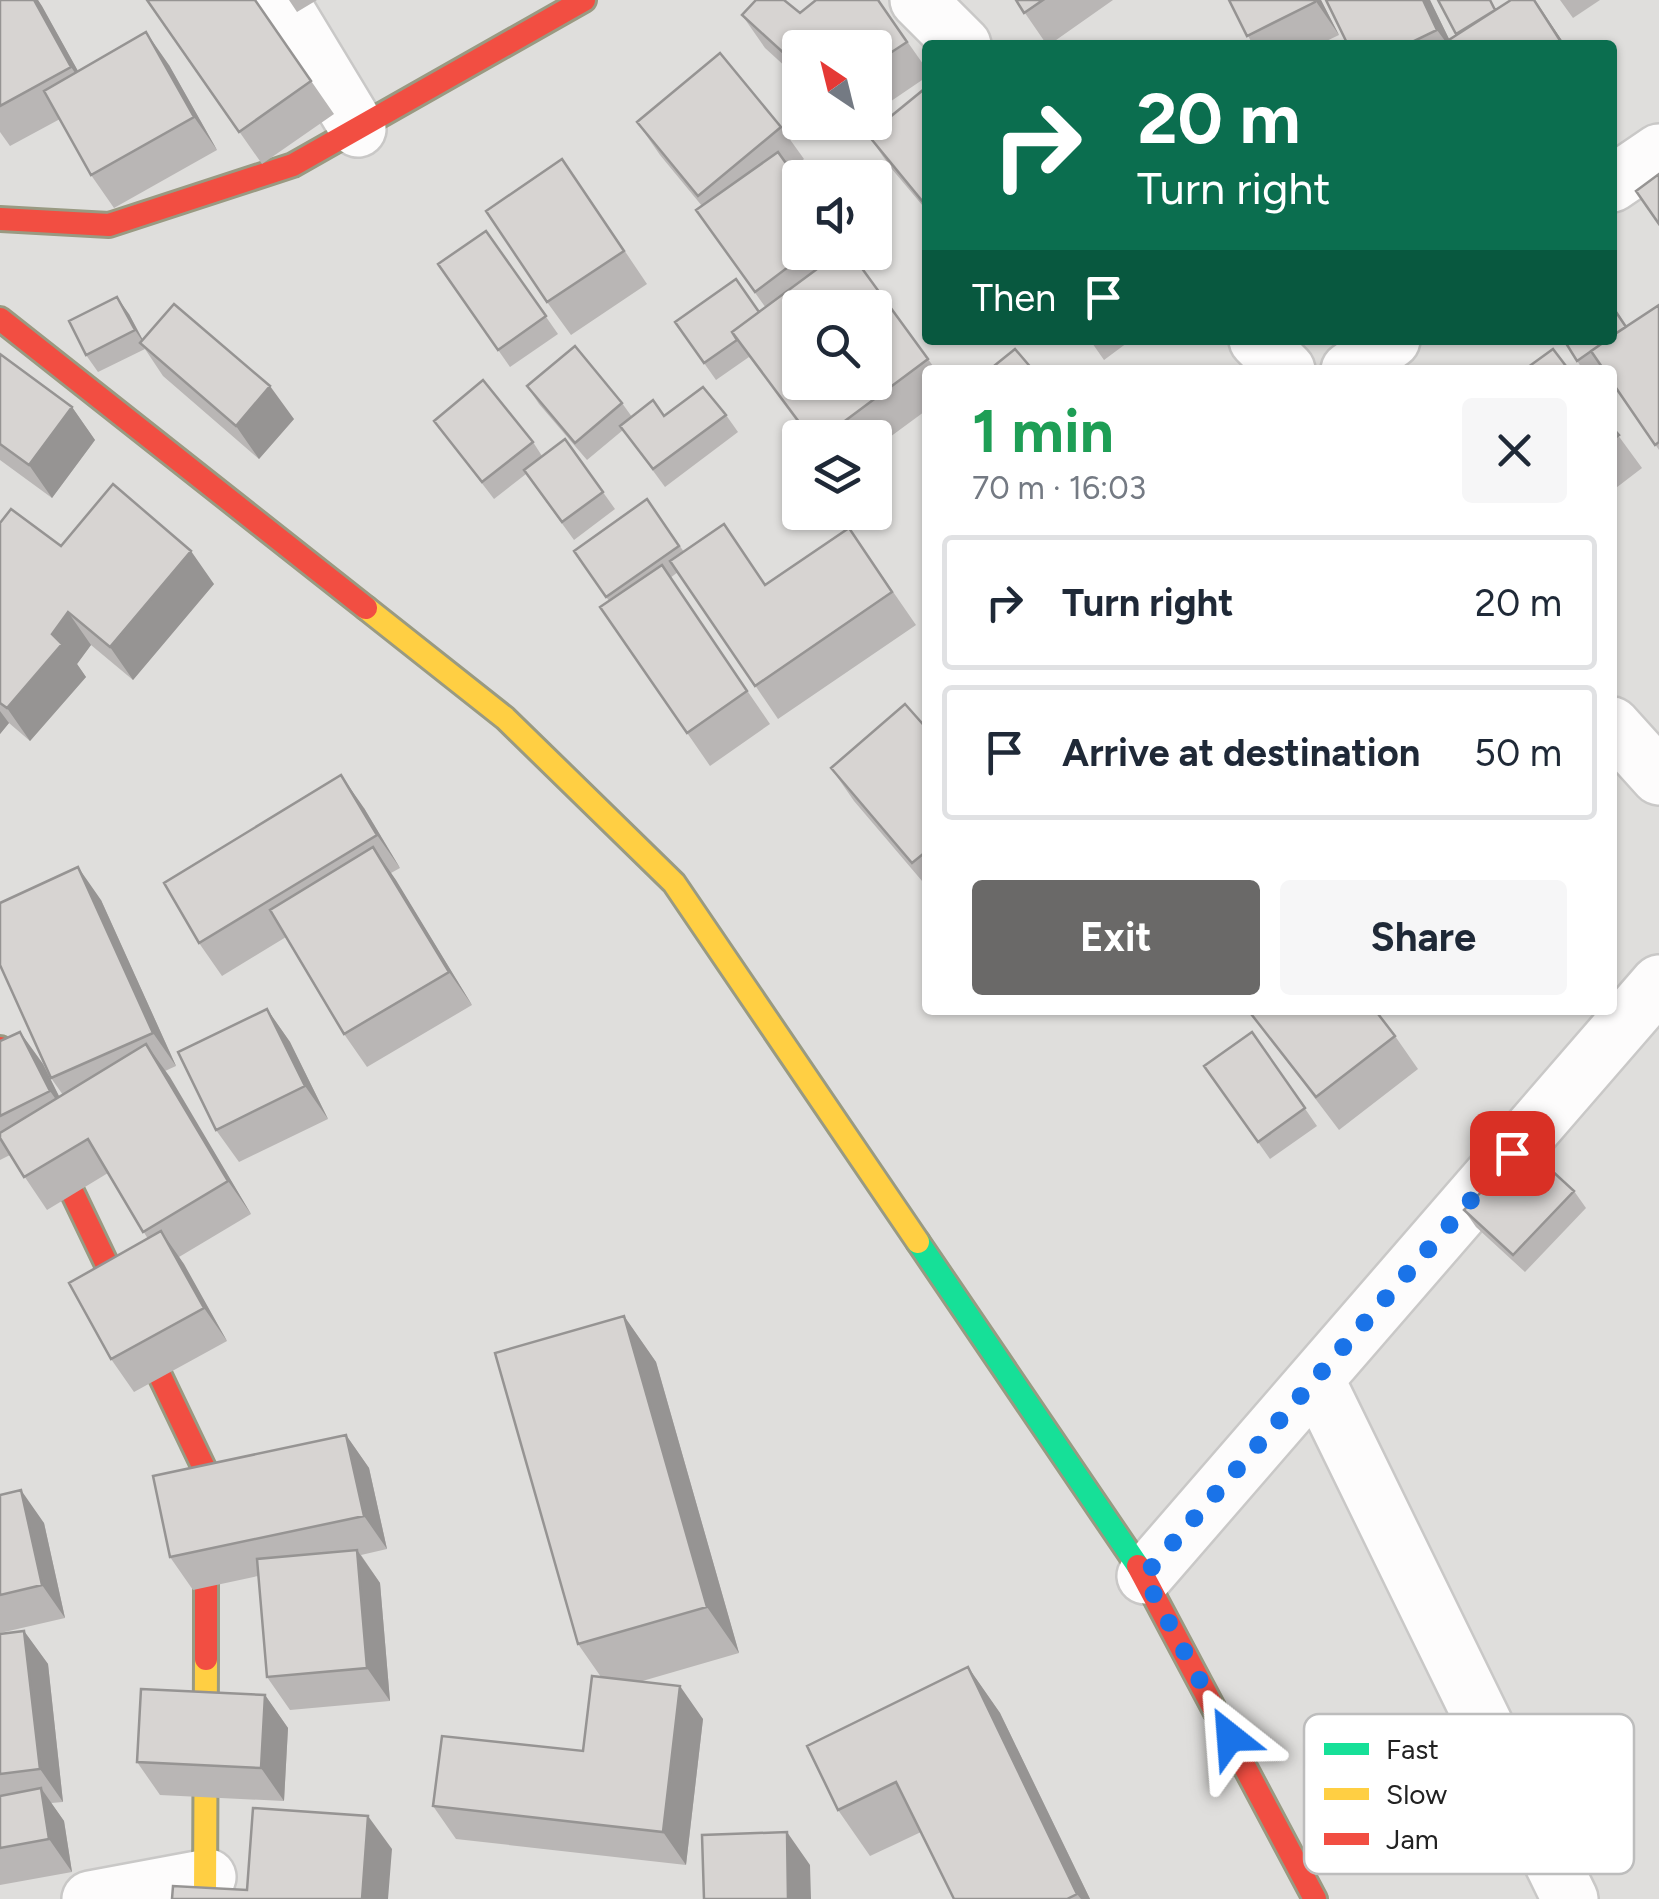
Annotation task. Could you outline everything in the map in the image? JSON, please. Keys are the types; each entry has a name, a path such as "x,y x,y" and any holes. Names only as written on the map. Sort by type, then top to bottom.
{"street":[{"path":"280,0 358,129"},
{"path":"0,219 109,225 294,165 584,0"},
{"path":"918,0 958,40"},
{"path":"1617,181 1659,152"},
{"path":"0,320 506,718 674,883 1144,1576 1315,1899"},
{"path":"1262,345 1282,365"},
{"path":"1356,365 1385,345"},
{"path":"1617,731 1659,776"},
{"path":"1144,1576 1659,983"},
{"path":"0,1048 206,1472 206,1888 90,1899"},
{"path":"1316,1379 1480,1714"},
{"path":"1558,1874 1570,1899"}],"shaded area":[{"path":"0,0 1659,0 1659,1899 0,1899"}],"building":[{"path":"0,0 34,0 71,67 0,106"},
{"path":"147,0 255,0 311,81 239,132"},
{"path":"756,0 784,0 800,13 816,0 878,0 907,42 892,52 892,30 782,30 782,52 742,15"},
{"path":"1016,0 1043,0 1024,13"},
{"path":"1229,0 1315,0 1315,2 1247,36"},
{"path":"1326,0 1423,0 1437,30 1416,40 1346,40"},
{"path":"1438,0 1490,0 1495,10 1456,34"},
{"path":"1511,0 1534,0 1560,40 1449,40"},
{"path":"146,32 194,117 91,175 44,91"},
{"path":"720,53 781,127 698,196 637,122"},
{"path":"922,91 922,201 872,140 892,140 892,115"},
{"path":"778,152 784,160 784,270 755,292 696,210"},
{"path":"562,159 624,251 547,302 486,211"},
{"path":"1659,174 1659,224 1636,191"},
{"path":"486,231 546,316 498,350 438,264"},
{"path":"816,270 863,270 878,290 789,290"},
{"path":"736,279 759,312 732,332 737,340 704,363 675,322"},
{"path":"782,295 782,399 732,332"},
{"path":"117,297 135,330 86,355 69,321"},
{"path":"174,304 270,386 236,426 140,343"},
{"path":"1659,305 1659,442 1655,445 1617,389 1617,365 1601,365 1591,351 1600,345 1617,345 1617,333"},
{"path":"892,310 928,359 892,386"},
{"path":"1617,314 1626,327 1617,333"},
{"path":"1567,345 1600,345 1577,361"},
{"path":"575,346 622,403 575,443 527,386"},
{"path":"1015,349 1029,365 995,365"},
{"path":"1553,349 1565,365 1531,365"},
{"path":"0,354 72,407 29,465 0,444"},
{"path":"483,380 533,442 482,482 434,421"},
{"path":"703,387 726,415 653,469 620,426 653,400 664,416"},
{"path":"783,400 873,400 846,420 798,420"},
{"path":"565,439 603,492 562,522 524,470"},
{"path":"113,484 191,551 110,647 68,612 52,634 62,644 7,708 0,703 0,523 11,509 61,546"},
{"path":"647,499 679,546 606,597 574,551"},
{"path":"724,524 765,585 850,530 892,592 755,686 670,561"},
{"path":"662,565 747,691 687,733 600,607"},
{"path":"905,704 922,723 922,855 912,863 831,768"},
{"path":"341,775 377,835 199,943 164,883"},
{"path":"373,847 449,972 344,1034 270,910"},
{"path":"78,867 153,1033 51,1078 0,965 0,903"},
{"path":"267,1009 305,1086 216,1130 178,1052"},
{"path":"1252,1015 1379,1015 1395,1036 1316,1097"},
{"path":"20,1032 50,1091 0,1116 0,1041"},
{"path":"1252,1032 1305,1108 1258,1142 1204,1066"},
{"path":"146,1044 228,1181 143,1232 88,1139 24,1177 0,1133"},
{"path":"1525,1146 1574,1191 1513,1255 1464,1210"},
{"path":"161,1231 204,1308 111,1359 69,1283"},
{"path":"624,1316 707,1607 578,1644 495,1353"},
{"path":"346,1435 364,1516 170,1557 153,1476"},
{"path":"21,1490 42,1585 0,1595 0,1495"},
{"path":"357,1550 367,1668 267,1677 257,1559"},
{"path":"24,1631 40,1769 0,1774 0,1634"},
{"path":"968,1667 1077,1894 1067,1899 954,1899 896,1782 838,1810 807,1746"},
{"path":"592,1676 680,1686 663,1832 433,1806 442,1736 583,1751"},
{"path":"141,1689 265,1695 261,1768 137,1762"},
{"path":"41,1788 49,1839 0,1848 0,1796"},
{"path":"253,1808 368,1816 362,1899 172,1899 173,1886 247,1890"},
{"path":"787,1832 788,1899 704,1899 702,1835"}],"traffic: fast":[{"path":"918,1242 1138,1566"}],"traffic: slow":[{"path":"366,608 505,718 674,883 918,1242"},
{"path":"205,1899 206,1659"}],"traffic: jam":[{"path":"0,219 109,225 293,165 584,0"},
{"path":"0,319 366,608"},
{"path":"0,1048 206,1472 206,1659"},
{"path":"1138,1566 1315,1899"}],"route":[{"path":"1230,1737 1144,1576 1512,1153"}]}
